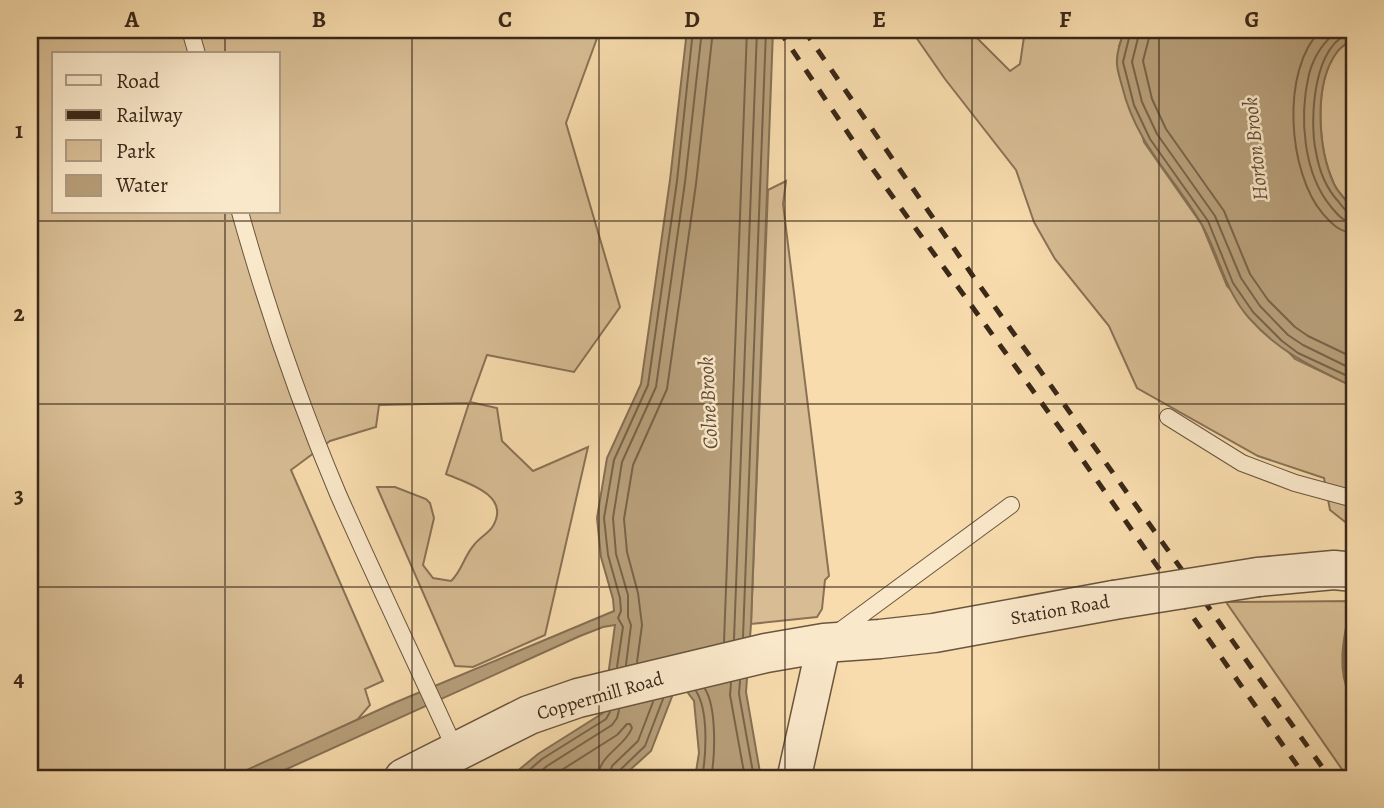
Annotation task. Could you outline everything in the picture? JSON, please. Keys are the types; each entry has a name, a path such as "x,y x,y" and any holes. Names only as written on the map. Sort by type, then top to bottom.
{"street":[{"name":"Station Road","path":"766,653 824,643 934,633 1258,577 1344,571"},
{"path":"794,778 824,643"},
{"name":"Coppermill Road","path":"404,778 529,715 578,698 766,653"}],"lane":[{"path":"190,30 196,52"},
{"path":"241,214 261,286 305,412 338,494 456,751"},
{"path":"1168,417 1242,463 1295,483 1354,499"},
{"path":"824,643 1011,505"}],"green space":[{"path":"30,30 600,30 566,123 620,307 574,372 487,355 470,402 497,408 502,441 533,471 588,447 545,635 473,667 455,666 377,487 395,487 430,503 434,518 423,565 433,578 451,581 476,542 491,529 497,515 492,498 475,486 446,474 469,403 379,405 376,427 330,441 291,470 383,681 365,689 370,705 357,720 231,778 30,778"},
{"path":"911,30 969,30 1010,71 1020,64 1025,30 1125,30 1119,46 1144,142 1202,225 1227,286 1295,359 1354,387 1354,529 1330,510 1324,478 1258,456 1137,388 1109,326 1055,259 1034,222 1016,170 945,79"},
{"path":"1354,39 1354,210 1336,187 1329,170 1324,153 1321,99 1329,65 1339,50"},
{"path":"786,181 783,204 829,576 825,580 822,609 817,617 751,624 768,190"},
{"path":"1354,601 1354,778 1348,778 1226,602"}],"water":[{"name":"Colne Brook","path":"687,30 773,30 751,624 746,692 761,778 695,778 699,753 694,701 682,685 673,694 651,751 621,778 509,778 538,754 603,713 615,625 580,636 267,778 229,778 394,703 614,611 601,557 597,518 607,458 641,384 670,180"},
{"path":"1125,30 1354,30 1354,39 1339,50 1329,65 1321,99 1321,117 1324,153 1329,170 1336,187 1354,210 1354,387 1285,350 1261,330 1240,307 1201,223 1156,158 1128,107 1117,63 1118,48"}],"waterway":[{"name":"Horton Brook","path":"1354,606 1347,640 1346,663 1349,685 1354,696"}],"railway":[{"path":"779,30 864,157 1070,442 1306,778"},
{"path":"804,30 975,279 1330,778"}]}
